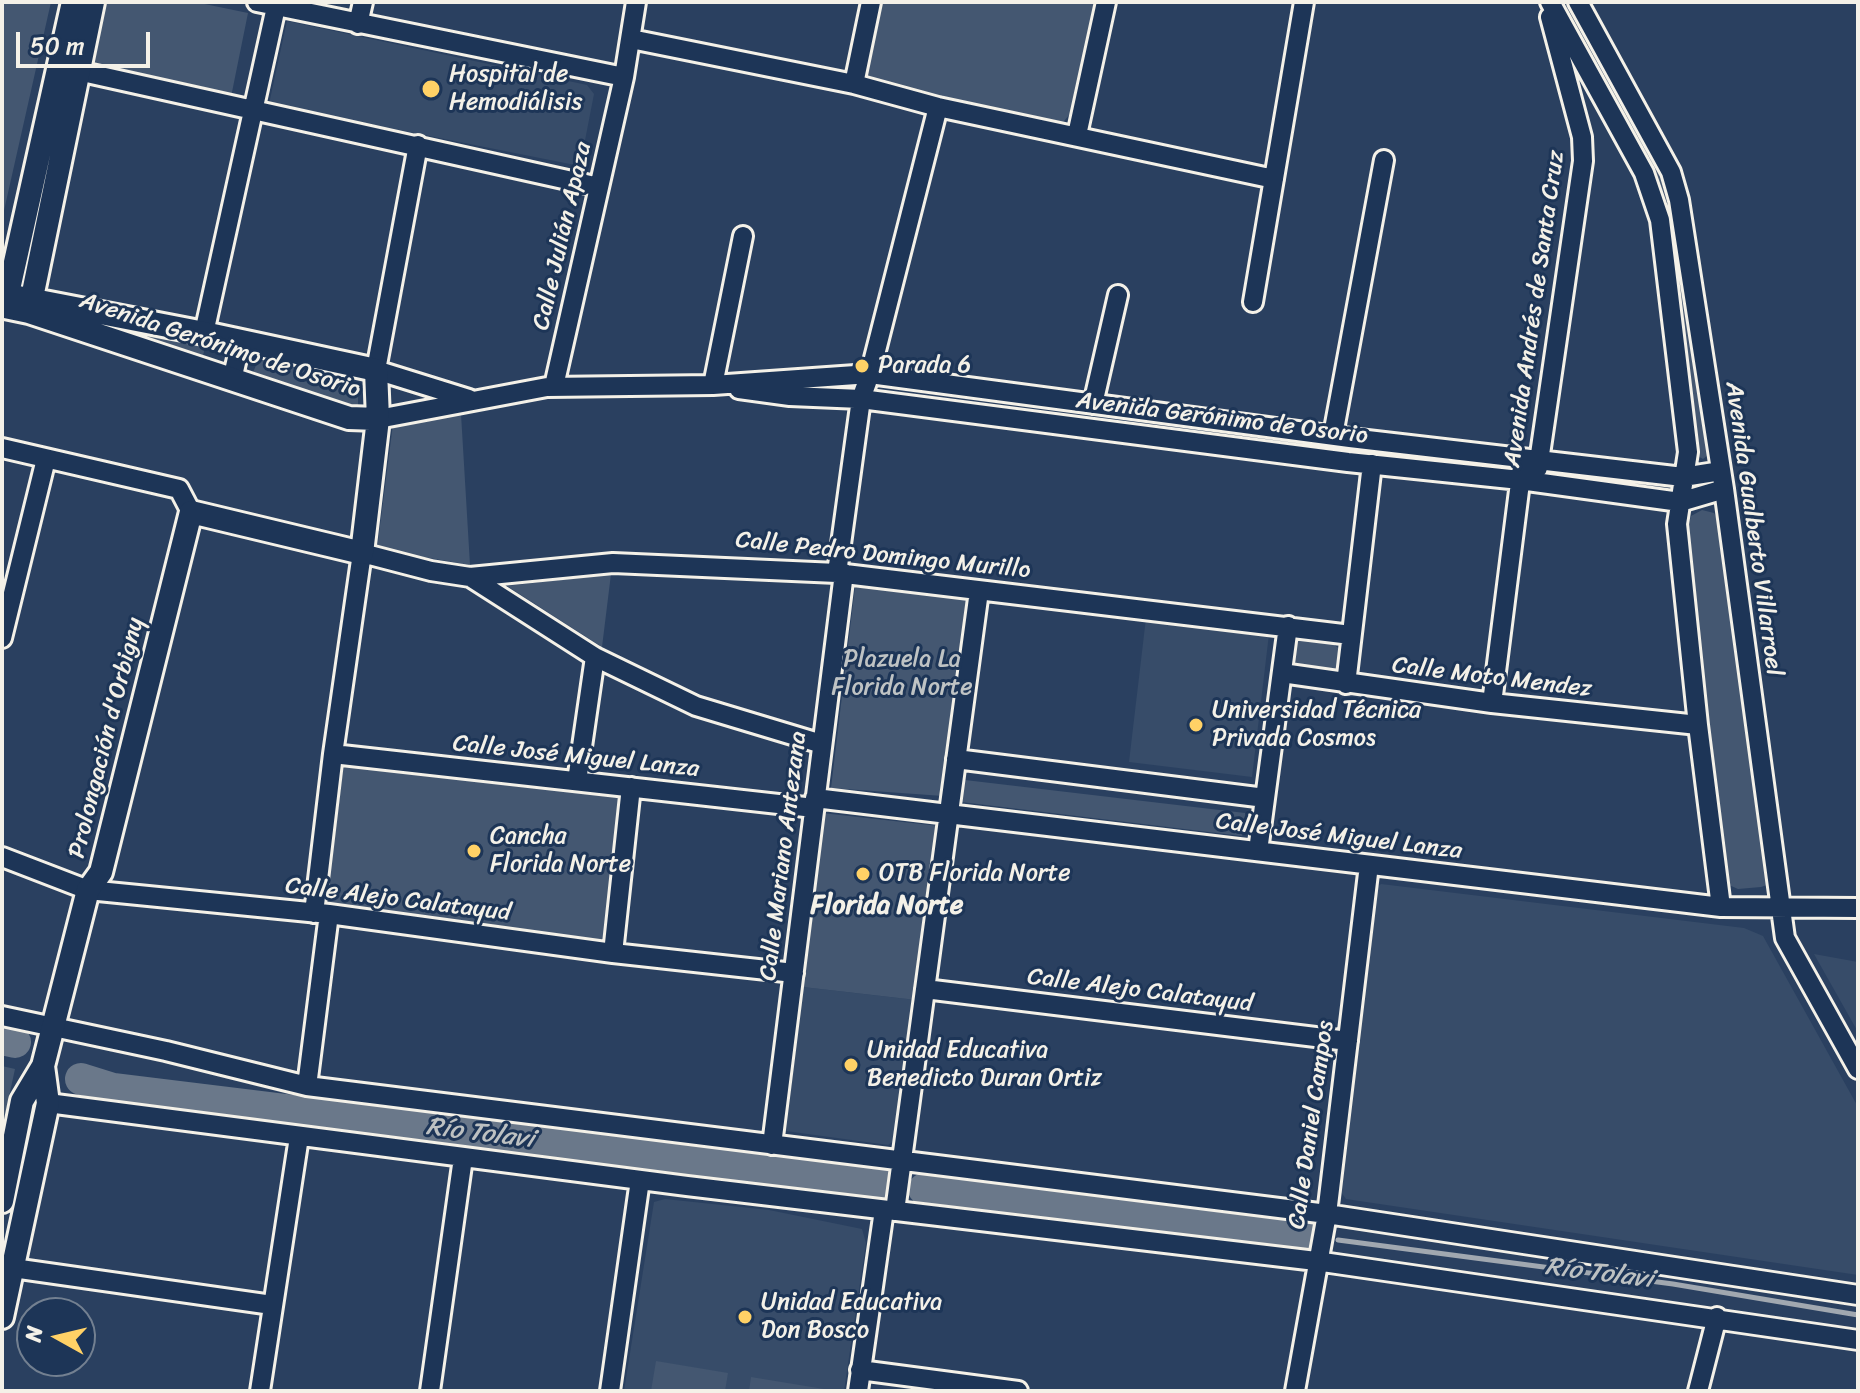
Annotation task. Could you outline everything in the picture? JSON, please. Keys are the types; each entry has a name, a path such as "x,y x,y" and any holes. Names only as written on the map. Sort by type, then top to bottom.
{"street":[{"path":"5,303 73,2"},
{"path":"30,306 93,2"},
{"path":"358,24 363,2"},
{"name":"Calle Julián Apaza","path":"554,386 624,77 636,2"},
{"path":"854,84 871,2"},
{"path":"1077,135 1106,2"},
{"path":"1253,302 1304,2"},
{"path":"1548,2 1653,192 1660,220 1688,452 1677,524 1721,907"},
{"name":"Avenida Andrés de Santa Cruz","path":"1492,703 1583,161 1582,137 1548,2"},
{"name":"Avenida Gualberto Villarroel","path":"1578,2 1671,172 1685,230 1723,480 1785,938 1858,1069"},
{"path":"204,333 252,110 266,5 624,77"},
{"path":"631,39 854,84 938,107 1274,179"},
{"path":"78,71 599,187"},
{"name":"Calle Mariano Antezana","path":"772,1145 861,399 938,107"},
{"path":"307,1086 333,754 378,419 376,370 418,145"},
{"path":"1348,462 1341,437 1384,160"},
{"path":"713,385 743,236"},
{"path":"1093,404 1118,295"},
{"name":"Avenida Gerónimo de Osorio","path":"5,303 204,333 376,370 471,400"},
{"name":"Avenida Gerónimo de Osorio","path":"30,306 232,380 349,418 378,419 554,386 713,385 870,374 1341,437 1723,480"},
{"path":"232,380 241,341"},
{"name":"Avenida Gerónimo de Osorio","path":"713,385 790,396 861,399 1680,502 1723,480"},
{"path":"2,448 179,489 191,512"},
{"path":"2,638 46,459"},
{"path":"1346,684 1372,464"},
{"name":"Calle Pedro Domingo Murillo","path":"191,512 431,571 470,577 613,563 841,573 1351,635"},
{"name":"Prolongación d'Orbigny","path":"2,1201 22,1101 43,1066 88,890 101,872 191,512"},
{"path":"470,577 595,657 696,706 822,744"},
{"path":"858,1391 889,1210 901,1161 979,591"},
{"path":"1258,851 1288,626"},
{"path":"577,781 595,657"},
{"name":"Calle Moto Mendez","path":"1282,673 1492,703 1698,725"},
{"name":"Calle José Miguel Lanza","path":"333,754 631,787 949,814 1721,907 1858,908"},
{"path":"956,759 1265,798"},
{"path":"613,953 631,787"},
{"name":"Calle Alejo Calatayud","path":"2,857 88,890 322,913 613,953 794,973"},
{"name":"Calle Daniel Campos","path":"1295,1391 1316,1261 1327,1214 1369,865"},
{"name":"Calle Alejo Calatayud","path":"925,989 1348,1041"},
{"path":"2,1016 166,1051 307,1086 1327,1214 1858,1295"},
{"name":"Prolongación d'Orbigny","path":"3,1307 48,1103 43,1066"},
{"path":"48,1103 463,1158 1316,1261 1717,1317 1858,1340"},
{"path":"260,1391 299,1137"},
{"path":"430,1391 463,1158"},
{"path":"610,1391 640,1180"},
{"path":"13,1268 272,1305"},
{"path":"1698,1391 1717,1317"},
{"path":"860,1370 1018,1391"}],"shaded area":[{"name":"Hospital de Hemodiálisis","path":"287,21 587,85 594,94 580,166 269,104"},
{"name":"Universidad Técnica Privada Cosmos","path":"1146,618 1269,634 1252,777 1129,762"},
{"path":"1381,884 1744,928 1763,936 1858,1107 1858,1275 1346,1199 1338,1188 1375,889"},
{"path":"1814,954 1858,962 1858,1032"},
{"name":"Unidad Educativa Benedicto Duran Ortiz","path":"803,987 916,1000 898,1138 888,1145 786,1131"},
{"name":"Unidad Educativa Don Bosco","path":"665,1199 769,1210 862,1229 866,1243 844,1391 624,1391 654,1202"}],"green space":[{"path":"2,2 51,2 3,215 2,215"},
{"path":"106,2 195,2 248,13 231,97 93,68"},
{"path":"881,2 1097,2 1071,113 1057,124 872,81 867,77 866,67"},
{"path":"1559,2 1567,2 1659,164 1673,210 1709,446 1708,455 1703,459 1696,455 1667,220 1660,192 1652,171"},
{"path":"94,323 206,343 202,360"},
{"path":"259,358 358,382 358,406 347,406 252,375"},
{"path":"461,414 470,565 377,549 393,424"},
{"path":"1702,510 1714,513 1722,527 1767,885 1761,887 1738,889 1729,885 1725,878 1687,531 1691,516"},
{"path":"611,574 602,647 507,586"},
{"name":"Plazuela La Florida Norte","path":"855,587 970,599 943,796 831,788"},
{"path":"1308,636 1328,640 1342,651 1343,662 1328,674 1298,670 1292,663 1291,653 1299,639"},
{"name":"Cancha Florida Norte","path":"344,762 622,797 603,941 326,905"},
{"path":"965,780 1245,813 1249,824 1242,836 961,802 957,795 958,785"},
{"path":"822,813 939,826 916,1000 803,987"},
{"path":"2,1066 15,1069 2,1129"},
{"path":"656,1361 728,1373 725,1391 651,1391"},
{"path":"751,1377 824,1389 749,1391"}],"waterway":[{"name":"Río Tolavi","path":"2,1039 15,1042"},
{"name":"Río Tolavi","path":"81,1079 113,1089 880,1183"},
{"name":"Río Tolavi","path":"924,1189 1308,1236"},
{"name":"Río Tolavi","path":"1338,1240 1673,1284 1858,1315"}],"place":[{"name":"Hospital de Hemodiálisis","path":"431,89"},
{"name":"Parada 6","path":"862,366"},
{"name":"Universidad Técnica Privada Cosmos","path":"1196,725"},
{"name":"Cancha Florida Norte","path":"474,851"},
{"name":"OTB Florida Norte","path":"863,874"},
{"name":"Unidad Educativa Benedicto Duran Ortiz","path":"851,1065"},
{"name":"Unidad Educativa Don Bosco","path":"745,1317"}],"district":[{"name":"Florida Norte","path":"887,906"}]}
